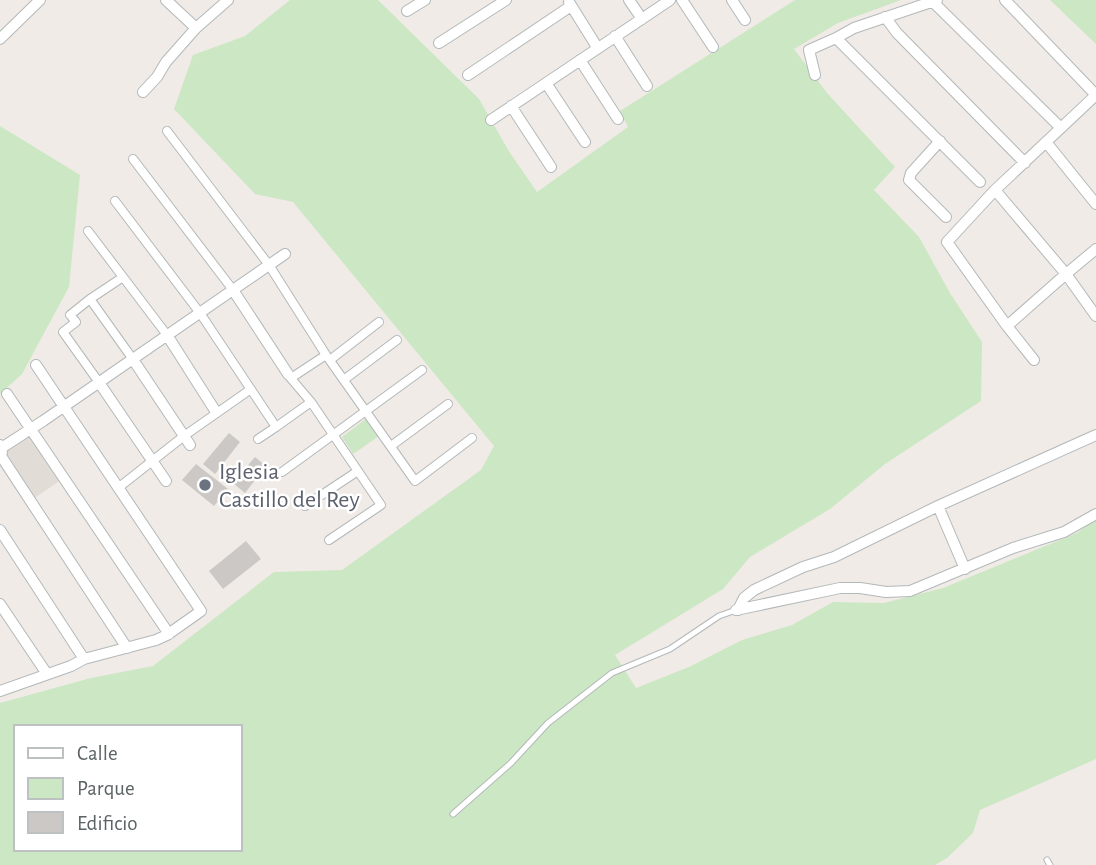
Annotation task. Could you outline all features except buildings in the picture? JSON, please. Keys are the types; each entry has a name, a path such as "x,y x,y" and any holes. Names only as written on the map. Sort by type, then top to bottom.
{"street":[{"path":"0,39 40,0"},
{"path":"166,0 196,28"},
{"path":"144,92 196,28 228,0"},
{"path":"407,11 425,0"},
{"path":"439,43 506,0"},
{"path":"629,0 642,19"},
{"path":"491,120 670,0"},
{"path":"682,0 713,47"},
{"path":"732,0 745,20"},
{"path":"1005,0 1096,95 995,190 947,242 1034,360"},
{"path":"816,75 809,50 885,17 935,1 1060,127"},
{"path":"468,75 569,3 597,47"},
{"path":"885,17 897,33 1025,163"},
{"path":"615,36 646,86"},
{"path":"836,38 980,182"},
{"path":"580,60 618,119"},
{"path":"546,83 585,142"},
{"path":"511,106 551,167"},
{"path":"167,131 269,265 328,357 415,481 472,438"},
{"path":"940,141 911,173 909,180 946,217"},
{"path":"1046,142 1096,204"},
{"path":"133,159 233,290 289,376 311,402 381,505 329,540"},
{"path":"995,190 1066,274 1096,316"},
{"path":"114,201 200,313 276,427"},
{"path":"88,231 167,334 216,412"},
{"path":"1007,326 1096,248"},
{"path":"127,648 1,456 1,446 30,429 285,254"},
{"path":"123,277 70,314 76,322 63,332 166,481"},
{"path":"90,299 187,441"},
{"path":"289,376 328,357 379,322"},
{"path":"345,379 397,340"},
{"path":"2,687 169,634 201,611 36,365"},
{"path":"282,472 422,370"},
{"path":"118,488 152,461 187,441 216,412 251,389"},
{"path":"7,394 169,634"},
{"path":"258,439 311,402"},
{"path":"391,446 448,404"},
{"path":"737,610 744,598 754,590 803,567 834,557 938,506 1096,435"},
{"path":"305,506 358,471"},
{"path":"938,506 965,569"},
{"path":"737,610 840,588 910,591 1013,548 1064,533 1096,514"},
{"path":"0,530 84,659"},
{"path":"0,604 47,674"}],"lane":[{"path":"453,814 511,763 548,723 612,673 670,649 719,616 737,610"}],"shaded area":[{"path":"29,433 61,480 33,499 4,455 5,451"}],"green space":[{"path":"290,0 378,0 479,99 510,153 537,192 628,127 620,111 795,0 901,0 838,23 794,49 827,93 895,167 874,190 919,237 950,293 982,342 981,401 885,464 830,509 750,557 723,589 615,655 636,688 689,667 742,640 792,625 833,602 884,603 943,588 1077,533 1096,519 1096,759 980,810 973,833 947,858 935,865 0,865 0,703 91,678 153,666 274,572 342,570 481,470 494,446 293,202 255,194 174,109 193,55 245,36"},
{"path":"1050,0 1096,0 1096,44"},
{"path":"0,126 80,175 69,287 22,374 0,394"},
{"path":"367,418 379,436 353,454 342,437"}],"place":[{"name":"Iglesia Castillo del Rey","path":"205,485"}]}
